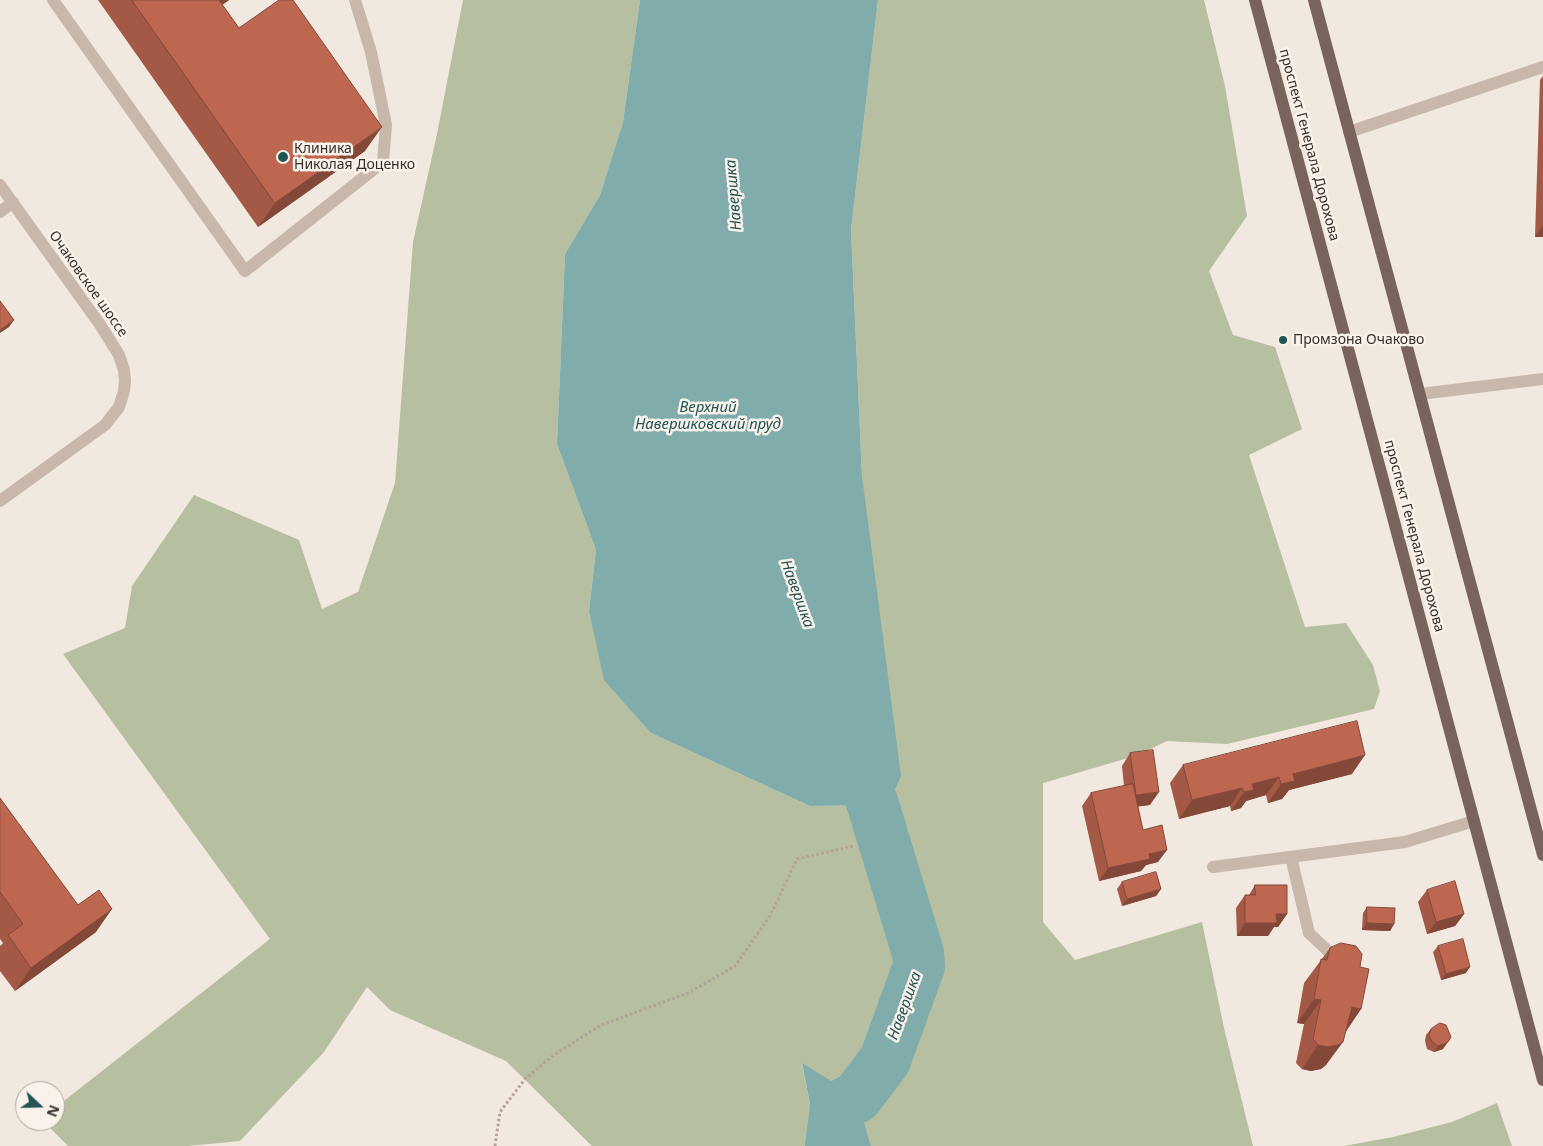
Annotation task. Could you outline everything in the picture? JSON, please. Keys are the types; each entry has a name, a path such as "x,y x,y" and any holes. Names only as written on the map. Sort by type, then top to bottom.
{"main road":[{"name":"проспект Генерала Дорохова","path":"1255,0 1543,1080"},
{"path":"1314,0 1543,855"}],"street":[{"path":"53,0 245,271 384,162 386,125 372,52 355,0"},
{"path":"1349,132 1543,67"},
{"name":"Очаковское шоссе","path":"0,185 101,326 118,355 124,370 125,381 119,407 105,425 0,501"},
{"path":"0,212 13,202"},
{"path":"1420,394 1543,379"},
{"path":"1213,867 1406,842 1474,821"},
{"path":"1291,857 1308,933 1328,951"}],"path":[{"path":"495,1146 500,1112 524,1080 546,1061 601,1025 688,994 735,966 770,916 797,859 853,846"}],"green space":[{"path":"463,0 640,0 623,122 600,195 565,254 557,444 596,550 589,611 651,733 810,806 888,805 862,476 851,230 878,0 1204,0 1225,86 1247,216 1209,271 1233,335 1275,347 1302,429 1249,455 1305,627 1346,623 1373,665 1380,691 1374,709 1227,744 1167,741 1138,755 1043,783 1043,922 1075,960 1202,922 1224,1028 1253,1146 871,1146 857,1097 802,1064 814,1125 807,1146 592,1146 506,1061 390,1010 367,987 324,1052 240,1141 188,1146 68,1146 53,1131 65,1131 65,1100 270,939 63,654 125,628 132,586 194,495 299,540 322,609 358,592 395,483 413,242 437,134"},
{"path":"1497,1103 1512,1146 1344,1146 1393,1137 1452,1122"}],"water":[{"name":"Верхний Навершковский пруд","path":"640,0 878,0 851,230 862,476 901,776 888,805 810,806 651,733 604,680 589,611 596,550 557,444 565,254 600,195 623,122"},
{"path":"802,1063 857,1097 871,1146 807,1146 814,1125"}],"building":[{"path":"132,0 219,0 239,28 279,0 293,0 382,127 275,203"},
{"path":"0,301 14,320 0,330"},
{"path":"1357,721 1365,755 1293,774 1295,781 1281,784 1279,777 1252,784 1254,790 1244,792 1242,788 1192,800 1183,765"},
{"path":"1153,750 1159,792 1136,795 1130,753"},
{"path":"1133,784 1143,830 1162,825 1167,850 1149,854 1150,859 1108,868 1091,793"},
{"path":"0,798 78,905 99,890 112,909 31,968 8,935 23,924 0,892"},
{"path":"1156,872 1161,889 1127,899 1122,882"},
{"path":"1455,881 1464,914 1436,922 1427,890"},
{"path":"1255,885 1287,885 1287,914 1276,914 1277,923 1245,923 1245,895 1255,895"},
{"path":"1367,907 1395,908 1394,924 1367,923"},
{"path":"1463,939 1470,967 1446,974 1438,946"},
{"path":"1341,943 1356,946 1362,954 1360,967 1369,969 1361,1009 1352,1007 1343,1042 1327,1047 1318,1045 1313,1039 1321,1000 1314,999 1321,959 1327,960 1330,948"},
{"path":"1440,1023 1446,1025 1451,1037 1448,1042 1438,1046 1432,1042 1429,1035 1431,1029"}],"waterway":[{"name":"Навершка","path":"831,1146 836,1108 857,1097 885,1060 919,966 918,953 873,805 849,738"}],"place":[{"name":"Клиника Николая Доценко","path":"283,157"},
{"name":"Промзона Очаково","path":"1283,340"}]}
